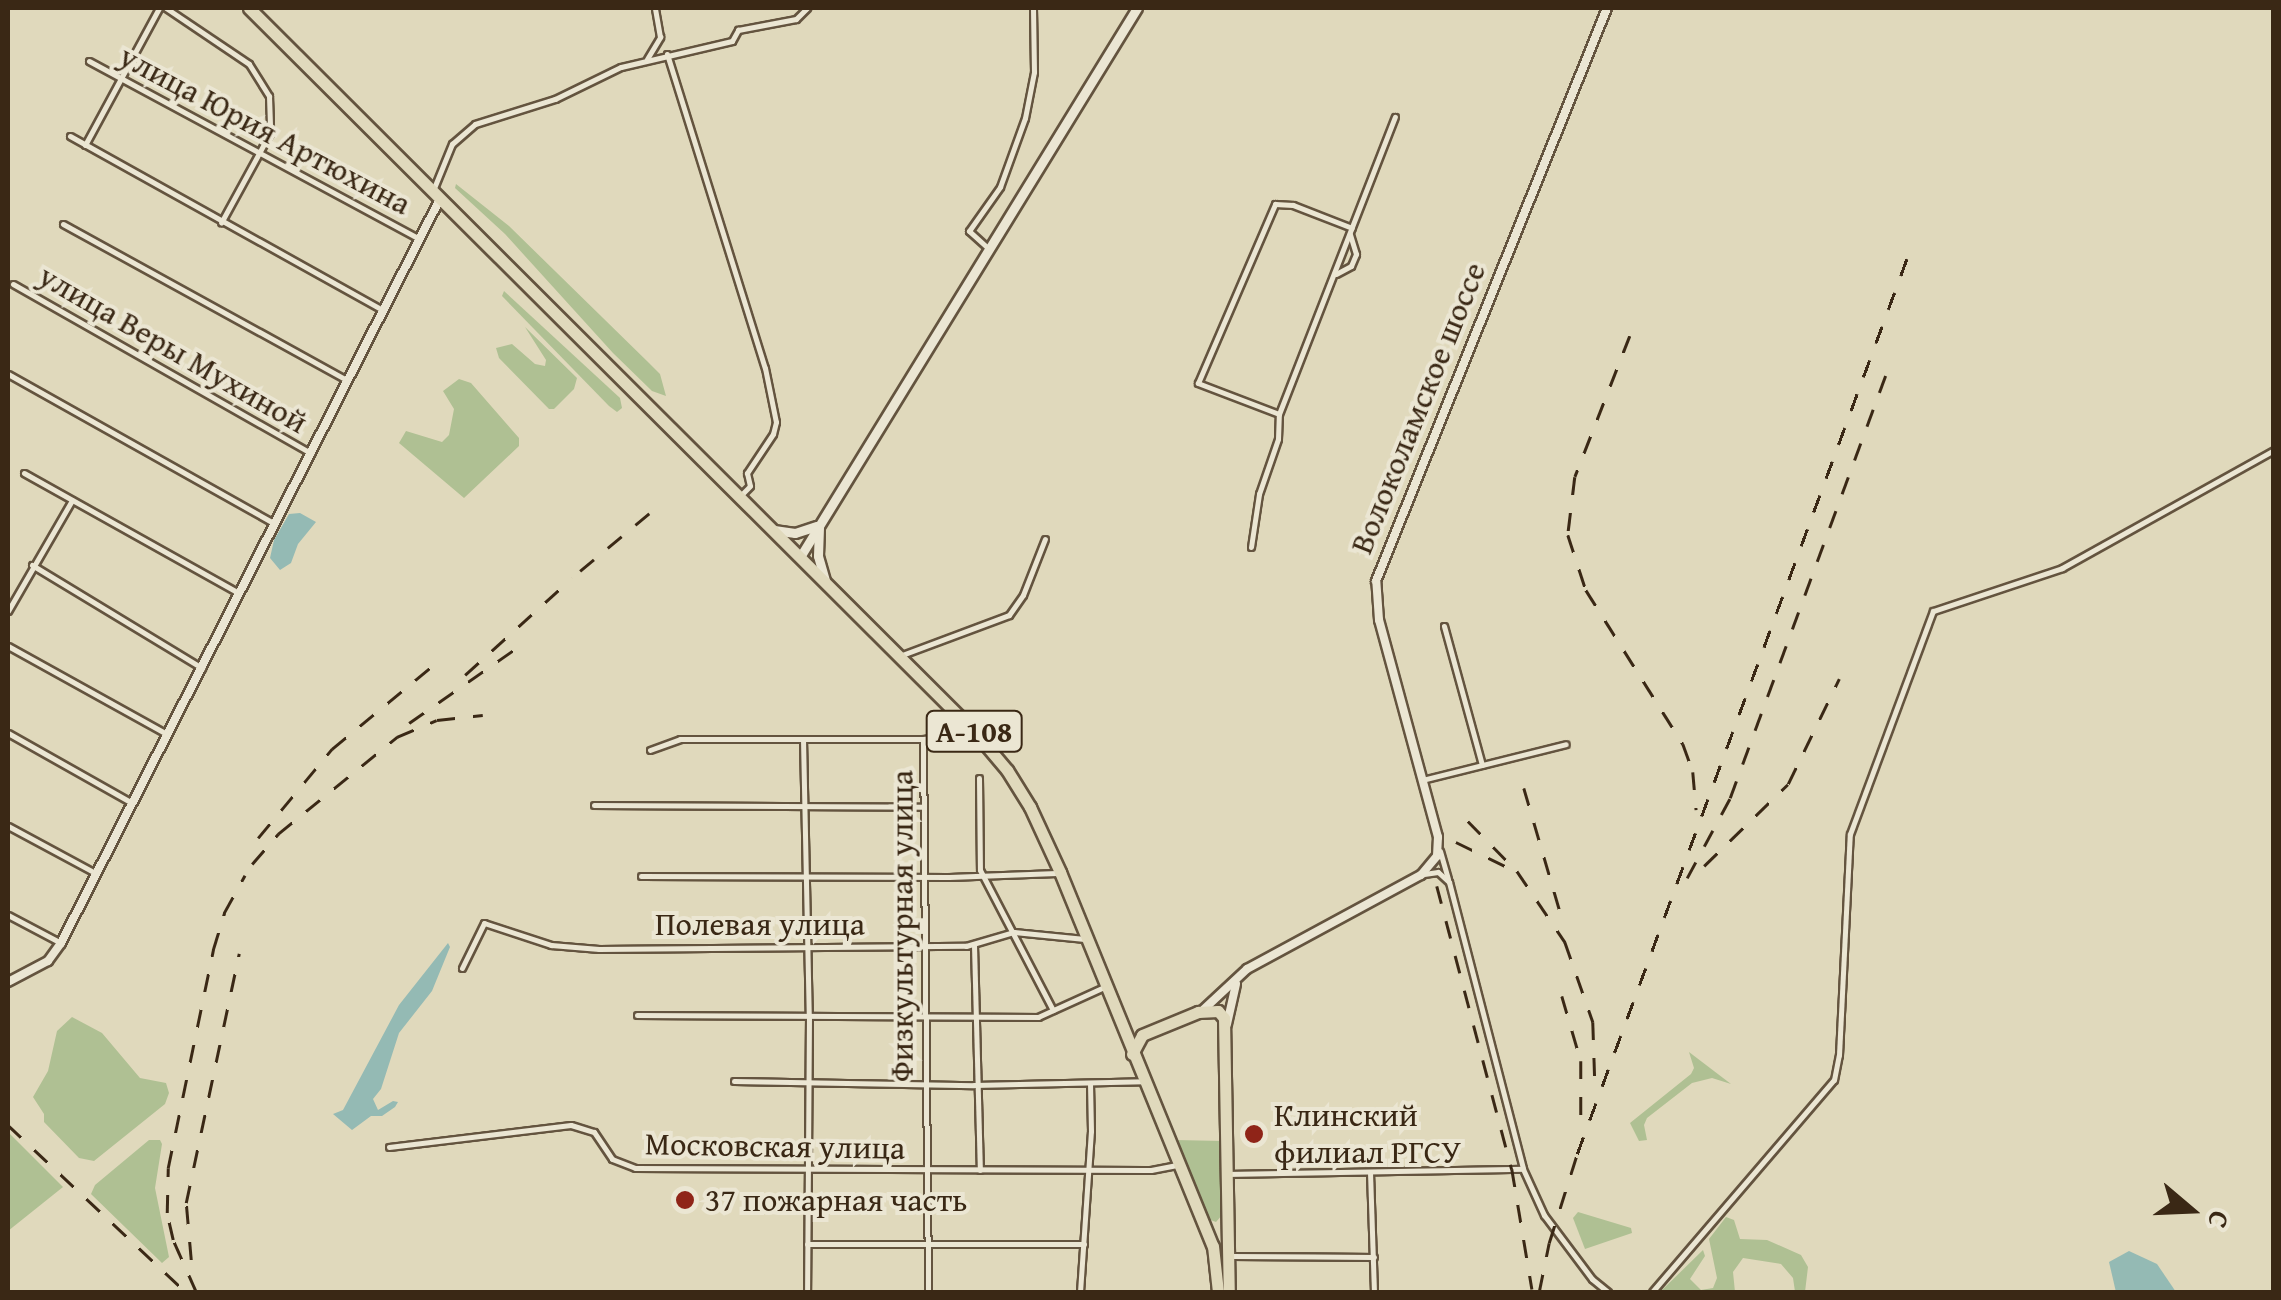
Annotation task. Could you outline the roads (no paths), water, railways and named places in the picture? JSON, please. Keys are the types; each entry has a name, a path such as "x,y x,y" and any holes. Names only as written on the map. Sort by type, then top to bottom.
{"highway":[{"name":"А-108","path":"249,8 974,731 1030,807 1060,872 1213,1246 1218,1292"},
{"path":"1132,1054 1142,1035 1198,1012 1218,1011 1227,1028 1229,1292"},
{"path":"1123,1028 1142,1035"},
{"path":"1201,1221 1218,1226 1228,1217"}],"main road":[{"path":"800,558 1137,8"},
{"path":"770,529 796,533 820,525"},
{"path":"820,525 818,556 827,584"}],"street":[{"path":"85,145 158,8"},
{"path":"166,8 213,35 261,78 269,96 273,126 221,223"},
{"path":"647,59 660,37 655,8"},
{"path":"8,982 48,961 61,943 420,238 436,195 442,164 457,136 474,124 521,112 597,76 647,59 732,41 738,30 796,19 806,8"},
{"path":"991,250 968,231 1000,187 1025,118 1034,72 1033,8"},
{"name":"Волоколамское шоссе","path":"1439,848 1379,620 1376,582 1607,8"},
{"path":"667,54 765,368 776,422 774,434 747,474 750,486 739,497"},
{"name":"улица Юрия Артюхина","path":"88,61 420,238"},
{"path":"1251,548 1259,494 1278,439 1279,414 1395,117"},
{"path":"70,136 383,310"},
{"path":"1279,414 1198,383 1275,204 1294,204 1351,231 1356,245 1351,266 1333,276"},
{"path":"63,224 348,380"},
{"name":"улица Веры Мухиной","path":"12,284 311,453"},
{"path":"8,374 275,524"},
{"path":"1652,1292 1828,1089 1837,1070 1850,834 1931,614 2062,568 2274,450"},
{"path":"24,473 239,593"},
{"path":"8,611 72,500"},
{"path":"899,656 1009,615 1023,595 1045,539"},
{"path":"32,565 202,668"},
{"path":"1444,626 1482,765"},
{"path":"8,646 167,734"},
{"path":"650,750 680,739 960,738 974,731"},
{"path":"8,734 132,803"},
{"path":"803,739 810,1016 807,1292"},
{"name":"Физкультурная улица","path":"923,739 928,1292"},
{"path":"1422,780 1566,744"},
{"path":"979,778 980,870 986,875 1053,1010"},
{"path":"594,805 924,808"},
{"path":"8,826 97,874"},
{"path":"1198,1012 1248,969 1421,875 1434,862 1439,848"},
{"path":"1439,848 1523,1168 1544,1215 1586,1273 1608,1292"},
{"path":"641,876 1060,872"},
{"path":"1421,875 1438,872 1448,882"},
{"path":"8,915 61,943"},
{"name":"Полевая улица","path":"462,968 482,923 562,947 974,945 1014,932 1088,939"},
{"path":"974,945 980,1170"},
{"path":"1227,1028 1231,994 1248,969"},
{"path":"637,1015 1038,1017 1107,985"},
{"path":"734,1081 979,1085 1144,1080"},
{"path":"1080,1292 1089,1170 1090,1083"},
{"name":"Московская улица","path":"389,1146 584,1126 594,1132 612,1159 630,1168 1089,1170 1166,1168 1179,1163"},
{"path":"1228,1174 1523,1168"},
{"path":"1370,1172 1374,1292"},
{"path":"807,1244 1084,1244"},
{"path":"1228,1256 1374,1257"}],"water":[{"path":"300,513 316,522 298,544 291,563 280,570 270,558 274,540 289,514"},
{"path":"448,943 450,947 432,991 399,1033 381,1089 373,1099 378,1110 398,1102 382,1116 371,1116 352,1130 333,1114 343,1110 399,1005"},
{"path":"2129,1251 2157,1264 2176,1292 2116,1292 2109,1262"}],"railway":[{"path":"1539,1292 1549,1243 1577,1154 1913,242"},
{"path":"1630,336 1575,477 1568,535 1586,590 1683,744 1693,772 1696,810"},
{"path":"1687,878 1730,798 1887,372"},
{"path":"580,571 658,506"},
{"path":"465,675 572,578"},
{"path":"409,723 521,645"},
{"path":"258,838 332,749 431,667"},
{"path":"1704,866 1788,784 1839,679"},
{"path":"252,864 278,834 397,737 437,720 483,715"},
{"path":"1524,788 1564,925"},
{"path":"1468,821 1517,871 1565,942 1593,1022 1595,1081"},
{"path":"1456,842 1505,866"},
{"path":"196,1292 173,1240 167,1213 168,1168 213,950 224,913 245,875"},
{"path":"1437,886 1512,1169 1532,1289"},
{"path":"191,1260 186,1203 239,954"},
{"path":"1562,996 1581,1061 1581,1122"},
{"path":"8,1125 186,1292"}],"place":[{"name":"Клинский филиал РГСУ","path":"1254,1134"},
{"name":"37 пожарная часть","path":"685,1200"}]}
